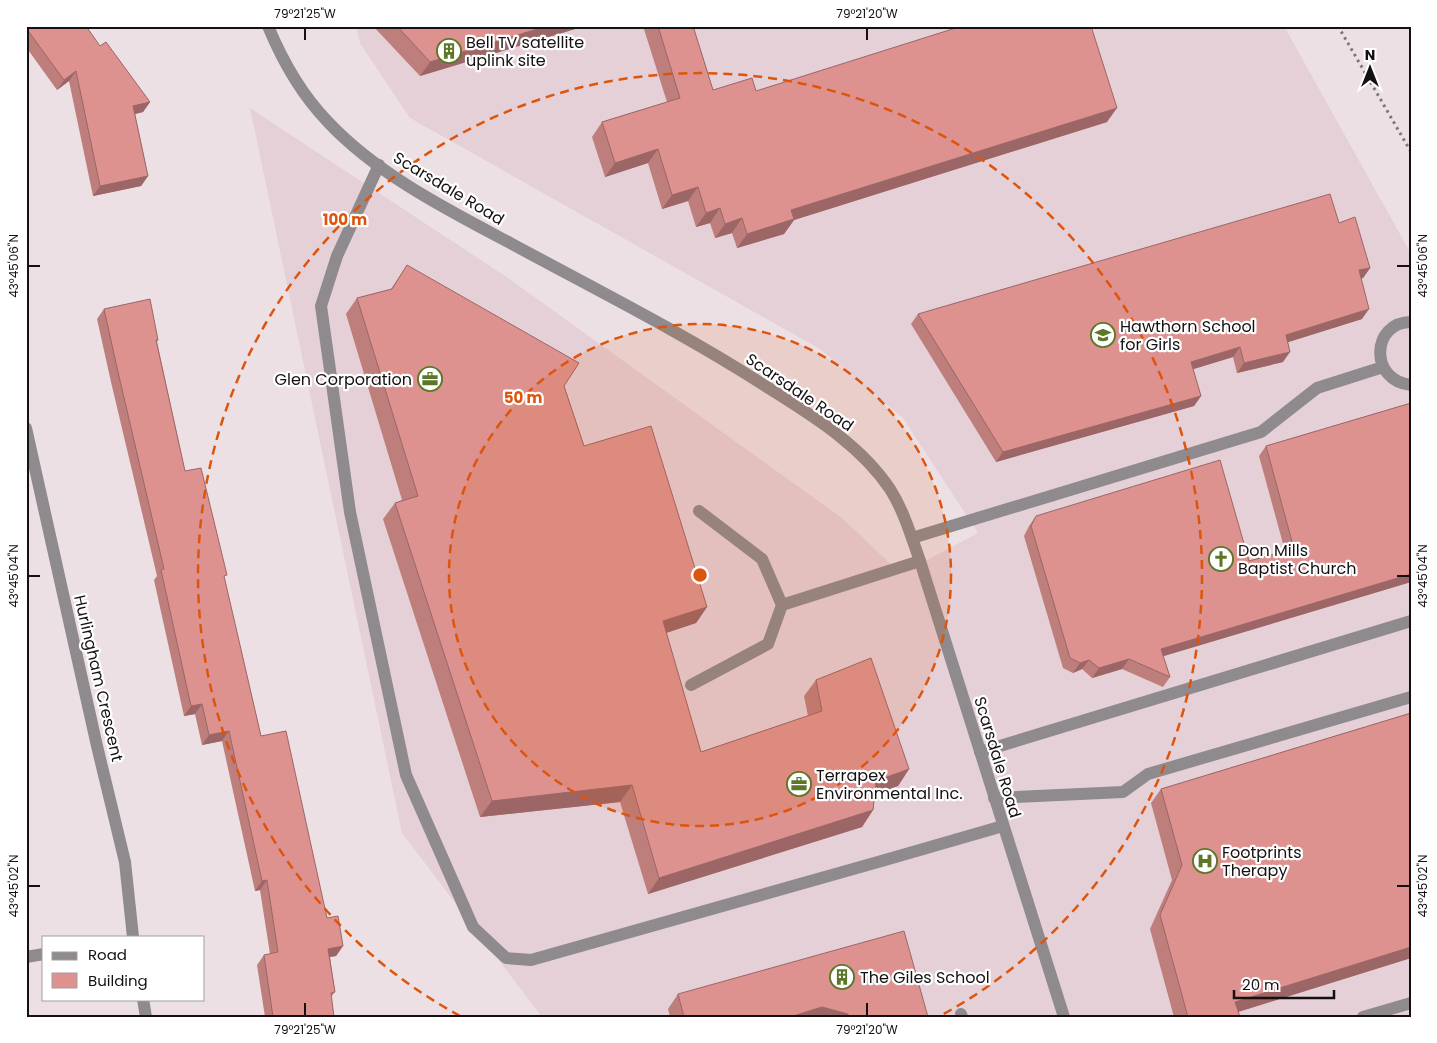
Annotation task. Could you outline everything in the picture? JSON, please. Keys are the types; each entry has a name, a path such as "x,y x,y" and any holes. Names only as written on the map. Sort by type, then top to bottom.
{"street":[{"name":"Scarsdale Road","path":"268,26 294,76 314,107 342,136 379,165 452,212 653,320 751,377 829,428 856,450 886,484 901,509 920,561 1064,1017"},
{"path":"379,165 337,256 321,306 350,512 406,776 473,927 506,958 530,960 1003,826"},
{"path":"1411,322 1396,325 1386,334 1381,344 1380,354 1382,367 1394,380 1411,385"},
{"path":"912,538 1261,432 1317,388 1382,367"},
{"name":"Hurlingham Crescent","path":"26,428 97,746 125,862 133,936"},
{"path":"691,685 768,644 782,605 762,559 699,511"},
{"path":"782,605 920,561"},
{"path":"980,752 1411,622"},
{"path":"994,798 1123,792 1148,774 1411,697"},
{"path":"26,956 42,954"},
{"path":"143,1000 146,1017"},
{"path":"1363,1017 1411,1003"}],"path":[{"path":"1338,26 1411,152"}],"shaded area":[{"path":"356,26 1284,26 1411,254 1411,1017 542,1017 402,833 250,108 508,278 842,518 901,574 978,533 903,418 820,349 410,118 360,43"}],"building":[{"path":"26,26 86,26 100,46 106,42 150,102 133,106 148,176 100,186 76,71 64,80"},
{"path":"397,26 547,26 430,62"},
{"path":"658,26 693,26 713,90 752,78 756,91 962,26 1091,26 1117,108 791,210 794,219 747,234 742,218 725,224 720,208 706,213 698,187 672,195 658,149 615,163 602,122 680,98"},
{"path":"1330,194 1339,223 1355,217 1370,268 1359,270 1369,309 1286,335 1290,352 1244,363 1240,347 1191,362 1201,396 1003,452 918,314"},
{"path":"407,265 579,363 564,386 584,446 651,426 707,607 663,621 701,752 822,711 816,680 871,658 909,769 876,781 873,810 659,878 632,785 492,801 395,503 418,496 357,298 392,289"},
{"path":"150,299 158,340 156,340 185,471 201,468 227,575 224,576 261,736 286,731 327,918 338,916 343,946 328,949 335,992 331,993 334,1017 273,1017 264,955 278,952 267,880 262,881 229,731 209,735 202,704 191,706 161,570 164,569 104,309"},
{"name":"Don Mills Baptist Church","path":"1411,403 1411,574 1161,649 1170,677 1129,659 1099,668 1089,660 1080,663 1070,658 1031,526 1036,516 1220,460 1249,561 1294,549 1266,446"},
{"path":"1411,713 1411,947 1235,1002 1240,1017 1188,1017 1160,915 1182,865 1161,789"},
{"name":"The Giles School","path":"904,931 928,1017 849,1017 848,1014 822,1007 790,1017 684,1017 678,994"}],"place":[{"name":"Bell TV satellite uplink site","path":"449,51"},
{"name":"Hawthorn School for Girls","path":"1103,335"},
{"name":"Glen Corporation","path":"430,379"},
{"name":"Don Mills Baptist Church","path":"1221,559"},
{"name":"Terrapex Environmental Inc.","path":"799,784"},
{"name":"Footprints Therapy","path":"1205,861"},
{"name":"The Giles School","path":"842,977"}]}
